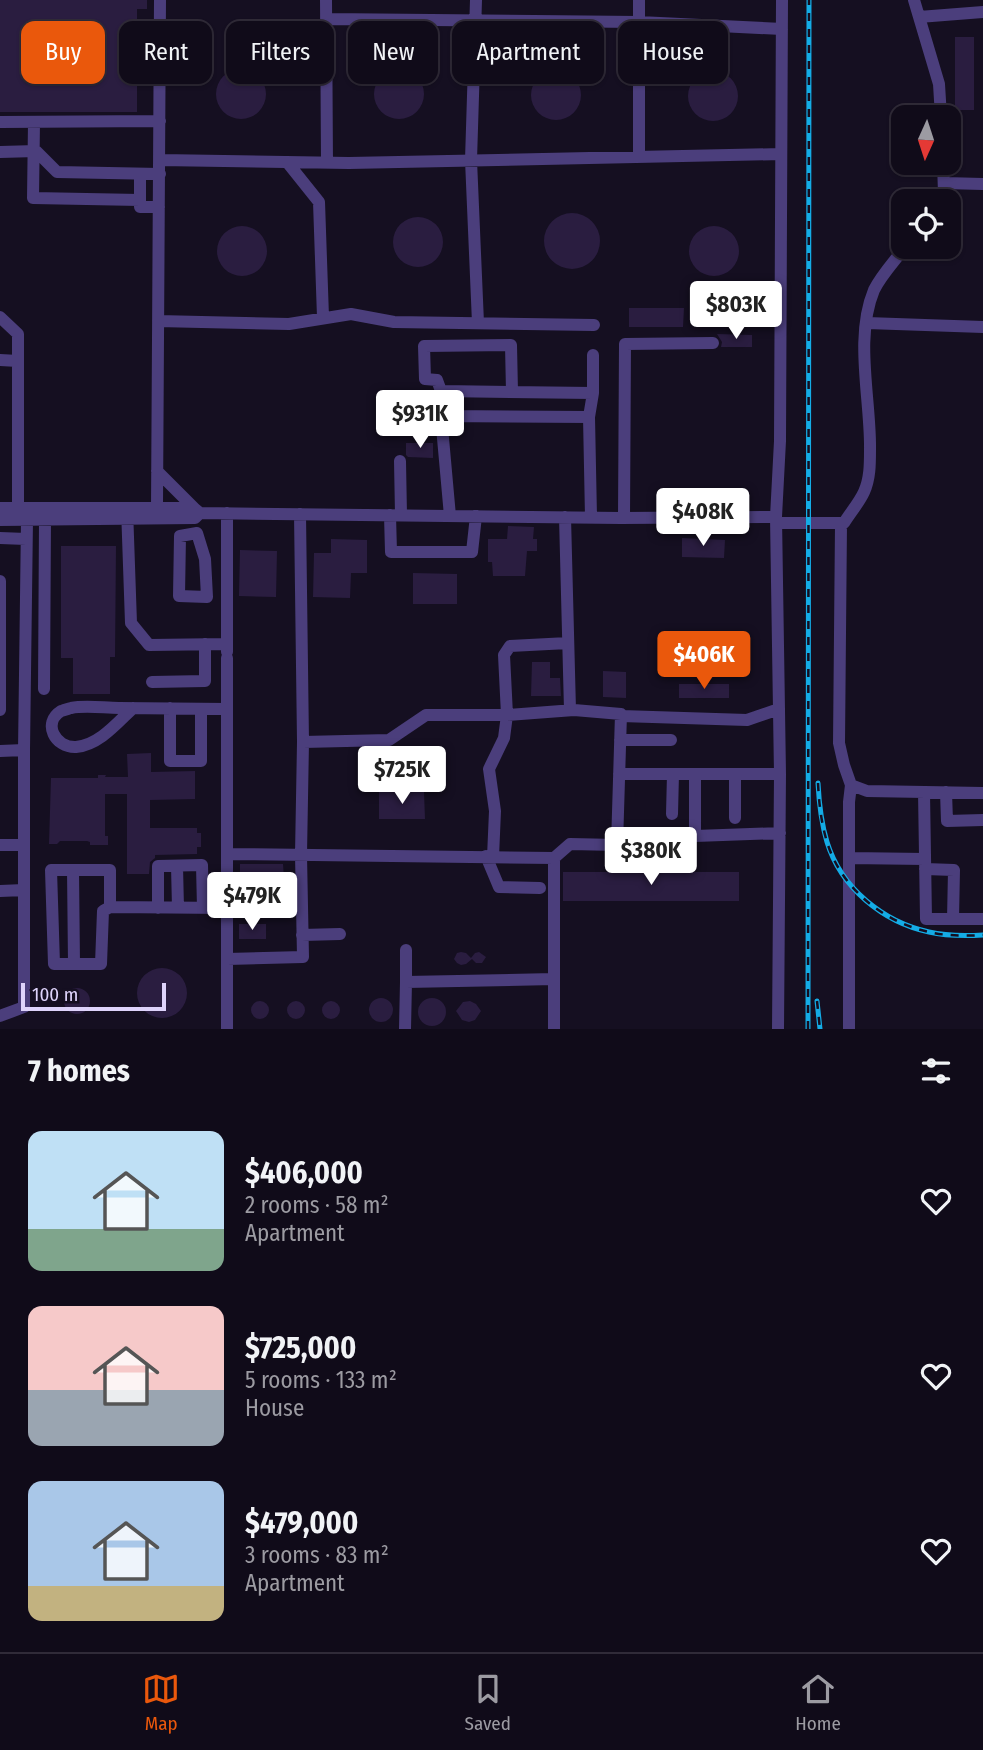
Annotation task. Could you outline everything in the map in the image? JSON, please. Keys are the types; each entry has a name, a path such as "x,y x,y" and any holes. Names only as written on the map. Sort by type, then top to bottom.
{"lane":[{"path":"157,508 160,0"},
{"path":"326,0 327,163"},
{"path":"476,0 471,160 478,323"},
{"path":"639,0 639,21"},
{"path":"778,1029 780,774 776,520 780,441 782,0"},
{"path":"914,0 939,84 940,105"},
{"path":"919,17 983,12"},
{"path":"326,19 618,22"},
{"path":"728,26 782,29"},
{"path":"639,84 639,157"},
{"path":"0,122 160,121"},
{"path":"34,122 33,198 140,200"},
{"path":"0,152 36,151 57,172 160,174"},
{"path":"160,160 327,163 781,154"},
{"path":"287,162 319,202 323,317"},
{"path":"141,174 140,207 159,207"},
{"path":"944,175 944,189"},
{"path":"944,183 983,184"},
{"path":"0,508 127,513 776,520 841,524 864,492 870,472 871,427 864,345 874,291 896,259"},
{"path":"158,321 289,324 351,314 394,323 594,325"},
{"path":"0,317 18,334 18,508"},
{"path":"867,323 983,327"},
{"path":"624,518 625,344 713,343"},
{"path":"450,516 441,391 437,380 425,379 424,346 511,345 512,392"},
{"path":"591,517 589,417 593,393 593,355"},
{"path":"0,360 18,361"},
{"path":"441,391 593,393"},
{"path":"441,416 589,417"},
{"path":"400,461 391,552 472,552 476,516"},
{"path":"157,471 195,513"},
{"path":"0,520 127,513 157,508 195,513"},
{"path":"127,513 131,623 149,645 205,644 227,652"},
{"path":"192,534 195,513"},
{"path":"227,513 227,1029"},
{"path":"227,959 303,957 300,514"},
{"path":"565,517 570,710"},
{"path":"44,689 45,519"},
{"path":"0,1017 24,1007 27,520"},
{"path":"841,524 839,743 851,785 849,1029"},
{"path":"197,533 205,559 207,597 179,597 180,536 192,534 197,533"},
{"path":"0,538 26,539"},
{"path":"0,581 0,710"},
{"path":"540,888 499,887 489,856 495,810 489,769 504,738 504,655 510,646 568,643"},
{"path":"152,682 205,681 205,644"},
{"path":"0,665 44,656"},
{"path":"133,708 105,734 76,747 56,740 52,729 53,719 59,712 70,708 133,708 170,708 227,709"},
{"path":"170,708 170,761 201,761 201,709"},
{"path":"303,742 390,740 426,716 506,715 570,710 621,716 747,720 779,709"},
{"path":"227,854 554,858 570,844 617,845 621,716"},
{"path":"620,740 671,740"},
{"path":"0,751 24,750"},
{"path":"619,774 780,774"},
{"path":"672,814 673,774"},
{"path":"695,774 695,836 780,833"},
{"path":"735,818 736,774"},
{"path":"851,785 867,791 983,793"},
{"path":"924,792 926,919 983,919"},
{"path":"946,792 947,821 983,820"},
{"path":"0,845 24,845"},
{"path":"554,858 554,1029"},
{"path":"849,858 925,864 954,870 953,919"},
{"path":"158,908 158,866 202,866 203,908"},
{"path":"177,866 178,908"},
{"path":"110,907 110,870 51,870 54,964 102,964 103,911 110,907 227,908"},
{"path":"73,870 74,964"},
{"path":"0,891 24,891"},
{"path":"302,935 341,934"},
{"path":"405,1029 406,950"},
{"path":"406,982 554,979"}],"building":[{"path":"0,0 147,0 147,9 137,9 137,21 119,21 119,84 137,84 137,112 0,112"},
{"path":"955,37 974,37 974,110 961,110 961,105 955,105"},
{"path":"226,74 226,84 264,84 264,104 259,112 251,117 231,117 223,112 218,104 218,84"},
{"path":"728,76 736,86 736,106 731,114 723,119 703,119 695,114 690,106 688,96 691,84 728,84"},
{"path":"376,84 422,84 422,104 417,112 409,117 389,117 381,112 376,104"},
{"path":"534,84 579,85 579,105 574,113 566,118 546,118 538,113 533,105 531,95"},
{"path":"566,213 578,213 588,217 596,225 600,241 596,257 588,265 578,269 566,269 556,265 548,257 544,247 544,235 548,225 556,217"},
{"path":"418,217 436,224 443,242 436,260 418,267 400,260 393,242 400,224"},
{"path":"242,226 260,233 267,251 260,269 242,276 224,269 217,251 224,233"},
{"path":"714,226 732,233 739,251 732,269 714,276 696,269 689,251 696,233"},
{"path":"629,308 684,308 683,327 629,327"},
{"path":"717,334 752,335 752,347 721,347 722,342"},
{"path":"406,443 433,443 433,458 408,457"},
{"path":"508,526 534,527 533,539 537,539 537,551 527,551 525,576 493,576 492,562 488,562 488,539 507,539"},
{"path":"682,538 725,540 724,558 682,557"},
{"path":"331,539 367,540 367,573 351,573 350,598 313,597 314,553 331,553"},
{"path":"61,546 116,546 115,657 110,657 110,694 73,694 73,658 61,658"},
{"path":"240,550 277,551 276,597 239,596"},
{"path":"413,573 457,574 457,604 413,604"},
{"path":"532,662 550,662 550,678 560,678 561,696 531,696"},
{"path":"603,671 626,672 626,698 603,697"},
{"path":"679,684 729,684 729,698 679,698"},
{"path":"151,753 151,772 195,771 195,799 150,800 150,828 197,828 197,833 201,833 201,847 197,847 197,854 155,855 150,862 149,874 127,874 127,794 105,794 105,836 108,836 108,845 90,845 87,841 60,841 57,844 49,844 51,778 98,778 98,775 128,777 127,754"},
{"path":"379,792 424,792 425,819 379,819"},
{"path":"240,864 283,864 282,892 270,893 269,880 240,881"},
{"path":"563,872 739,872 739,901 563,901"},
{"path":"239,924 266,924 266,939 239,939"},
{"path":"461,952 471,958 479,952 486,957 482,963 476,963 472,959 461,965 454,959 457,953"},
{"path":"162,968 180,975 187,993 180,1011 162,1018 144,1011 137,993 144,975"},
{"path":"77,988 86,992 90,1001 86,1010 77,1014 68,1010 64,1001 68,992"},
{"path":"381,998 389,1002 393,1010 389,1018 381,1022 373,1018 369,1010 373,1002"},
{"path":"432,998 442,1002 446,1012 442,1022 432,1026 422,1022 418,1012 422,1002"},
{"path":"260,1001 267,1003 267,1017 260,1019 253,1017 251,1010 253,1003"},
{"path":"296,1001 304,1006 305,1010 300,1018 296,1019 288,1014 287,1010 292,1002"},
{"path":"327,1001 335,1001 340,1010 338,1017 327,1019 322,1014 322,1006"},
{"path":"470,1001 481,1011 475,1020 469,1022 462,1020 456,1011 463,1002"}],"railway":[{"path":"808,1029 809,0"},
{"path":"818,783 827,842 842,874 866,900 880,911 912,927 942,934 983,935"},
{"path":"817,1001 820,1029"}]}
